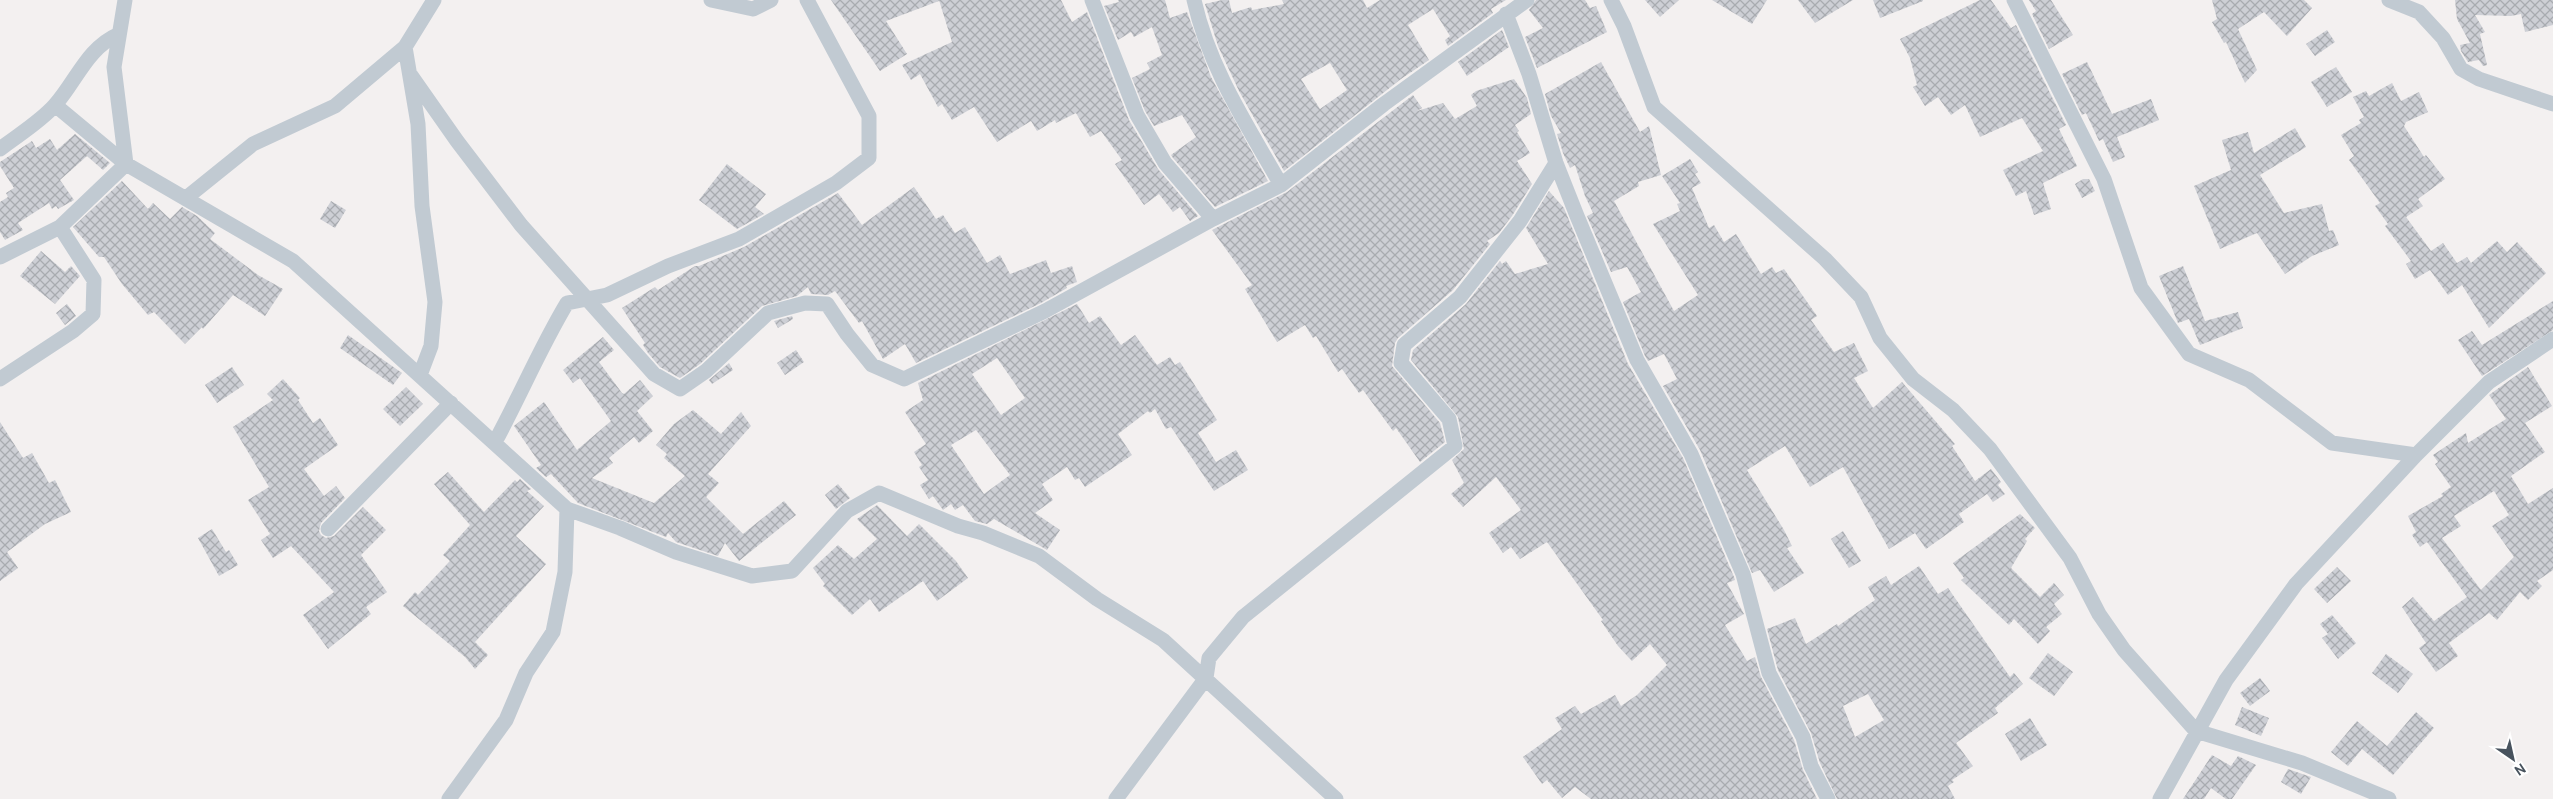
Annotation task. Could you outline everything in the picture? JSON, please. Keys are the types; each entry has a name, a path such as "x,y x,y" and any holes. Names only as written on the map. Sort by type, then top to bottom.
{"street":[{"path":"125,0 114,68 126,164"},
{"path":"186,198 253,144 335,106 405,47 434,0"},
{"path":"711,0 753,9 771,0"},
{"path":"495,442 521,394 543,344 567,303 607,295 668,266 739,239 836,183 869,158 868,116 807,0"},
{"path":"1092,0 1137,115 1165,163 1213,219"},
{"path":"1194,0 1199,23 1217,71 1281,185"},
{"path":"410,74 457,141 521,225 585,299 654,374 680,389 706,371 768,312 805,303 827,304 847,334 872,365 904,379 1045,311 1213,219 1281,185 1384,104 1527,0"},
{"path":"1611,0 1624,26 1654,107 1825,259 1861,297 1880,338 1913,379 1953,410 1990,448 2070,558 2099,614 2124,650 2196,731 2302,763 2389,799"},
{"path":"2014,0 2104,178 2141,288 2190,354 2249,380 2332,443 2416,455"},
{"path":"2389,0 2419,12 2443,38 2461,69 2479,79 2553,104"},
{"path":"1506,14 1529,74 1556,163 1637,360 1691,454 1743,574 1769,673 1803,737 1811,766 1828,799"},
{"path":"0,148 55,105 95,48 107,39 119,34"},
{"path":"405,47 418,124 422,206 435,302 431,346 420,376"},
{"path":"55,105 126,164 293,261 567,509 620,528 676,552 752,576 792,571 847,511 879,493 1039,556 1097,599 1163,640 1336,799"},
{"path":"1116,799 1206,678 1209,658 1243,617 1456,446 1450,419 1401,363 1404,345 1460,297 1520,221 1556,163"},
{"path":"0,257 60,227 126,164"},
{"path":"0,379 73,331 93,314 94,280 60,227"},
{"path":"2160,799 2226,680 2296,584 2416,455 2490,382 2553,339"},
{"path":"328,529 451,403"},
{"path":"449,799 506,720 526,673 554,632 565,572 567,509"}],"building":[{"path":"831,0 939,1 886,21 907,54 880,71"},
{"path":"939,0 1061,0 1072,22 1087,12 1129,120 1158,169 1198,216 1190,221 1180,207 1173,212 1159,194 1144,205 1115,164 1122,160 1101,131 1090,137 1076,113 1056,123 1055,120 1037,131 1031,121 997,142 974,107 952,120 942,104 938,107 920,74 911,80 902,65 952,42"},
{"path":"1118,0 1165,0 1170,18 1187,12 1211,77 1268,181 1215,207 1173,158 1171,155 1196,137 1182,115 1154,126 1145,111 1132,78 1150,69 1147,63 1162,55 1152,27 1134,37 1131,32 1118,40 1104,6 1119,2"},
{"path":"1229,0 1232,13 1251,7 1252,10 1284,4 1282,0 1363,0 1367,8 1380,0 1506,0 1491,9 1493,13 1448,46 1445,40 1450,36 1433,9 1408,25 1429,60 1401,79 1284,171 1239,91 1218,46 1205,4","holes":["1330,63 1347,90 1320,109 1301,79"]},
{"path":"1536,0 1585,0 1590,8 1596,6 1607,32 1537,68 1525,37 1543,28 1529,10"},
{"path":"1645,0 1679,0 1660,17"},
{"path":"1712,0 1767,0 1752,24"},
{"path":"1798,0 1853,0 1815,23"},
{"path":"1873,0 1923,0 1923,1 1880,18"},
{"path":"1980,0 1991,0 2011,28 2016,25 2066,125 2059,129 2077,166 2043,183 2051,209 2034,215 2026,191 2016,196 2003,170 2043,151 2022,118 1980,137 1965,105 1951,115 1938,97 1925,106 1913,87 1917,85 1910,58 1900,39"},
{"path":"2029,0 2051,0 2073,35 2049,49 2032,14 2036,11"},
{"path":"2212,0 2304,0 2312,8 2287,36 2264,12 2238,29 2257,70 2245,83 2226,42 2224,43 2212,22 2217,19"},
{"path":"2455,0 2553,0 2553,25 2525,32 2521,14 2511,16 2475,15 2485,32 2480,34 2487,65 2483,66 2479,60 2468,62 2461,51 2460,45 2470,43 2457,19"},
{"path":"1502,30 1509,47 1467,76 1458,62"},
{"path":"2327,30 2335,42 2315,56 2306,44"},
{"path":"1601,62 1640,132 1649,126 1661,175 1638,182 1639,186 1614,201 1674,311 1698,295 1653,224 1680,211 1677,204 1680,203 1662,176 1690,159 1698,172 1695,174 1701,183 1692,188 1709,228 1714,225 1724,242 1736,234 1761,274 1772,267 1776,273 1784,269 1817,316 1811,320 1834,352 1854,343 1868,371 1854,378 1873,408 1902,382 1955,444 1952,446 1975,481 1991,469 2001,482 1998,485 2005,494 1993,502 1987,494 1959,514 1964,522 1926,549 1915,533 1889,549 1843,467 1810,487 1785,446 1747,470 1784,530 1792,546 1787,548 1804,573 1774,592 1760,570 1752,573 1700,450 1663,386 1677,379 1664,354 1648,361 1623,302 1641,292 1627,267 1611,272 1587,216 1593,213 1585,196 1575,165 1570,168 1557,134 1561,133 1551,116 1545,94"},
{"path":"2087,62 2112,114 2151,99 2159,120 2117,137 2125,157 2113,162 2103,139 2099,141 2086,113 2082,115 2062,74"},
{"path":"2336,67 2352,92 2327,107 2311,82"},
{"path":"1514,79 1527,98 1531,114 1515,125 1519,131 1517,132 1530,153 1517,161 1532,184 1512,216 1499,233 1487,241 1490,244 1453,290 1398,338 1395,343 1392,366 1440,423 1445,442 1420,462 1396,428 1393,431 1363,390 1359,393 1342,369 1338,372 1316,336 1313,338 1305,325 1277,342 1245,289 1252,285 1212,230 1287,192 1413,95 1422,108 1417,111 1443,103 1455,119 1477,106 1471,95 1476,91"},
{"path":"2392,83 2401,101 2419,92 2428,112 2406,122 2404,126 2424,157 2426,155 2445,179 2418,199 2423,206 2406,217 2431,251 2443,243 2457,263 2467,257 2471,263 2497,241 2507,252 2517,242 2546,273 2489,328 2462,285 2448,295 2430,270 2415,279 2406,264 2411,261 2385,226 2388,224 2375,206 2380,203 2349,160 2354,156 2341,135 2361,123 2359,120 2364,117 2353,97 2366,91 2369,96"},
{"path":"2295,128 2306,147 2260,175 2284,213 2322,204 2329,231 2333,230 2339,245 2312,256 2285,274 2257,233 2220,249 2194,186 2231,170 2222,140 2248,132 2254,153"},
{"path":"75,134 110,163 103,170 87,156 60,180 74,200 58,209 56,206 52,209 49,203 18,223 23,230 5,240 0,232 0,202 8,197 6,193 14,188 0,166 0,162 32,141 36,148 50,139 57,150"},
{"path":"727,164 766,194 755,207 764,214 737,229 699,200"},
{"path":"2083,179 2089,179 2095,191 2082,198 2075,184"},
{"path":"122,181 148,209 153,203 170,219 182,207 197,216 215,233 210,239 258,275 283,289 265,316 233,295 203,329 202,327 185,344 154,312 148,315 122,284 104,257 99,257 73,227"},
{"path":"914,187 936,219 943,215 955,233 965,227 987,263 1000,255 1010,274 1046,260 1051,273 1072,266 1077,282 1066,286 1067,288 1041,303 916,363 905,344 883,359 862,321 859,323 835,291 828,295 811,294 808,287 797,296 762,306 700,364 680,378 660,367 648,353 643,345 645,343 622,308 655,287 658,290 695,266 744,247 838,193 862,225"},
{"path":"1549,191 1564,208 1628,364 1683,458 1734,577 1735,580 1727,583 1744,614 1725,625 1747,661 1755,657 1761,677 1794,740 1803,770 1817,799 1591,799 1575,787 1562,798 1547,780 1542,784 1523,757 1562,729 1555,718 1575,706 1581,714 1615,695 1621,706 1637,695 1667,665 1650,644 1632,661 1618,646 1601,621 1603,620 1547,542 1520,559 1511,547 1503,553 1489,533 1521,510 1496,477 1463,507 1451,494 1464,483 1452,460 1464,449 1458,417 1411,360 1413,350 1466,304 1500,261 1502,264 1506,261 1515,274 1548,264 1526,228"},
{"path":"331,201 346,210 335,228 320,219"},
{"path":"41,251 65,272 71,266 80,276 55,304 20,276"},
{"path":"2183,266 2205,321 2238,312 2243,328 2200,345 2189,319 2178,323 2159,276"},
{"path":"2553,301 2553,330 2482,376 2458,340 2472,331 2482,345"},
{"path":"67,304 76,316 65,325 56,313"},
{"path":"1077,304 1089,323 1100,316 1121,345 1135,335 1157,365 1170,357 1175,365 1180,362 1217,420 1198,433 1216,462 1236,450 1248,470 1214,491 1171,427 1166,429 1155,409 1150,413 1148,411 1118,434 1132,455 1085,487 1079,478 1075,480 1067,467 1042,484 1053,500 1035,513 1060,530 1047,550 994,519 987,524 975,521 963,505 955,510 951,504 943,510 933,496 929,499 920,485 928,480 919,467 922,465 914,452 926,444 905,412 923,400 918,383","holes":["997,358 1025,398 1001,415 972,374","976,430 1010,475 984,494 951,445"]},
{"path":"792,316 793,319 778,328 774,321"},
{"path":"348,335 402,373 393,385 340,348"},
{"path":"603,337 614,350 599,362 622,393 624,394 640,380 653,396 637,411 653,431 639,443 634,437 609,458 613,463 592,478 654,503 685,476 664,458 667,454 656,445 674,424 693,410 721,434 741,412 751,426 708,474 719,483 706,497 743,534 784,501 796,515 739,561 725,543 718,556 676,542 668,533 666,537 578,503 551,474 546,477 536,468 541,465 514,426 544,402 577,450 611,421 580,378 573,383 563,370"},
{"path":"796,350 804,362 785,375 777,363"},
{"path":"729,363 733,370 712,384 709,380"},
{"path":"232,367 244,385 217,403 205,385"},
{"path":"2528,367 2552,406 2525,423 2545,452 2511,476 2528,504 2553,488 2553,570 2537,581 2542,586 2528,600 2520,592 2497,620 2489,613 2449,643 2458,656 2436,672 2419,648 2426,643 2402,607 2413,597 2434,621 2467,597 2427,542 2420,547 2412,535 2416,532 2408,516 2443,496 2441,494 2451,487 2435,464 2438,462 2433,455 2466,433 2468,443 2506,419 2489,395","holes":["2494,491 2509,515 2492,526 2514,557 2481,590 2442,538 2461,526 2454,516"]},
{"path":"283,379 300,398 298,400 313,423 320,418 338,445 304,469 324,496 336,486 345,498 321,523 319,531 321,535 326,538 334,536 363,507 386,530 361,555 387,592 366,607 371,614 328,649 303,615 334,592 291,546 273,558 261,540 270,534 248,500 269,487 233,427 273,400 267,394"},
{"path":"406,387 423,404 400,426 383,409"},
{"path":"0,422 23,458 32,453 49,483 55,480 71,512 45,524 7,552 18,568 0,581"},
{"path":"448,472 484,512 515,480 517,482 520,479 531,489 527,491 544,506 516,536 546,564 475,642 488,655 475,669 465,657 403,606 415,592 418,595 450,561 443,555 470,525 434,484"},
{"path":"838,484 850,498 836,509 825,495"},
{"path":"877,505 907,536 919,524 956,561 968,578 937,601 923,581 879,612 870,599 852,615 823,586 825,584 813,568 838,545 854,559 877,539 857,519"},
{"path":"2020,514 2035,528 2025,539 2027,541 2011,568 2040,597 2054,583 2064,595 2054,604 2062,614 2046,627 2050,631 2038,644 2014,619 2009,625 1961,580 1964,578 1953,563"},
{"path":"212,529 226,552 229,550 238,565 219,576 198,538"},
{"path":"1843,531 1861,561 1849,568 1831,539"},
{"path":"1919,566 1938,594 1948,588 2010,677 2014,673 2023,684 1995,708 1998,713 1956,743 1973,766 1952,780 1954,782 1948,786 1955,799 1837,799 1820,763 1811,733 1778,670 1767,629 1795,618 1806,644 1837,624 1838,626 1875,600 1868,587 1886,576 1891,585","holes":["1868,694 1884,720 1855,737 1843,706"]},
{"path":"2337,567 2351,581 2327,603 2314,589"},
{"path":"2332,615 2356,643 2338,659 2322,638 2328,634 2320,624"},
{"path":"2048,653 2073,672 2054,696 2029,678"},
{"path":"2386,654 2413,674 2398,693 2372,673"},
{"path":"2260,678 2270,691 2250,706 2240,693"},
{"path":"2242,707 2269,718 2261,736 2235,725"},
{"path":"2416,712 2434,728 2393,775 2362,749 2348,766 2331,752 2357,721 2387,746"},
{"path":"2030,718 2047,745 2021,761 2005,734"},
{"path":"2212,755 2231,766 2238,756 2256,765 2232,799 2226,799 2211,788 2204,799 2183,799"},
{"path":"2288,769 2311,777 2301,794 2281,782"}]}
